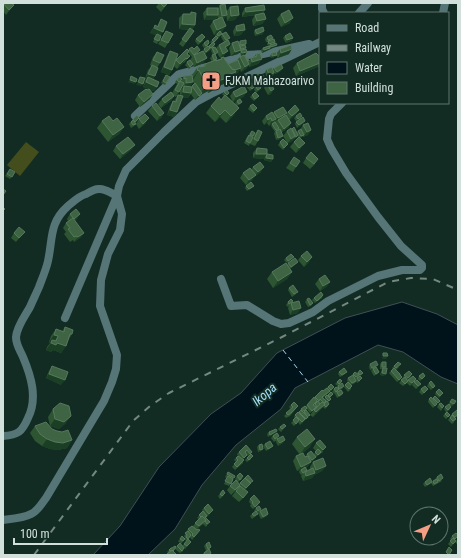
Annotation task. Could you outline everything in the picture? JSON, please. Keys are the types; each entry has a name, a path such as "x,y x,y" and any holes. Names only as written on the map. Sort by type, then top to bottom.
{"street":[{"path":"360,12 368,3"},
{"path":"135,116 179,74 226,62 246,55 262,54 319,42"},
{"path":"65,318 117,196 119,186 126,170 196,102 319,42"},
{"path":"221,279 231,306 247,305 273,321 281,324 288,323 313,312 328,301 378,276 402,270 420,270 422,268 422,265 401,246 378,217 346,173 331,148 327,139 329,120 332,114 341,104"},
{"path":"3,436 12,435 24,428 33,405 30,373 17,345 16,336 20,324 39,287 48,262 54,226 60,213 80,196 95,189 110,192 117,196 122,214 120,230 108,254 102,280 100,306 117,355 116,370 104,401 46,498 36,511 31,514 3,520"}],"green space":[{"path":"26,142 39,152 20,176 7,165"}],"water":[{"name":"Ikopa","path":"402,302 437,314 458,325 458,384 441,377 403,352 378,345 295,388 281,409 236,445 202,485 175,529 148,555 93,555 120,526 159,467 211,414 241,393 277,353 345,318"}],"building":[{"path":"3,3 11,3 14,5 9,10"},
{"path":"160,3 168,3 164,7"},
{"path":"225,4 227,15 222,16 220,5"},
{"path":"264,5 265,10 246,12 245,8"},
{"path":"238,6 239,15 231,16 230,7"},
{"path":"207,8 218,8 218,15 207,15"},
{"path":"289,10 293,18 285,23 281,14"},
{"path":"191,12 196,13 195,25 182,24 183,14 191,14"},
{"path":"264,13 266,19 257,21 255,15"},
{"path":"222,17 226,26 217,30 213,21"},
{"path":"161,19 167,22 163,32 154,28 155,25 158,27"},
{"path":"244,24 245,30 237,31 236,26"},
{"path":"263,27 264,31 257,34 255,30"},
{"path":"190,28 194,31 186,42 182,39"},
{"path":"166,31 173,34 168,43 161,40"},
{"path":"220,31 222,34 218,36 217,34"},
{"path":"226,32 230,38 226,40 222,34"},
{"path":"290,33 293,38 287,40 285,36"},
{"path":"157,34 161,36 159,41 154,39"},
{"path":"202,34 205,37 200,42 196,39"},
{"path":"271,35 273,38 268,40 267,37"},
{"path":"216,36 218,38 214,42 212,40"},
{"path":"274,39 275,42 269,44 268,41"},
{"path":"208,40 209,43 206,46 204,43"},
{"path":"228,40 230,44 225,47 228,51 223,54 219,45"},
{"path":"246,40 246,44 240,45 240,41"},
{"path":"238,41 241,50 235,52 232,43"},
{"path":"213,42 215,44 211,48 209,46"},
{"path":"276,43 277,45 270,47 270,45"},
{"path":"245,45 246,48 241,49 240,46"},
{"path":"291,45 292,49 281,53 280,49"},
{"path":"197,46 200,50 194,55 189,49 192,47 194,49"},
{"path":"208,46 210,48 206,52 204,49"},
{"path":"269,46 270,48 264,50 263,48"},
{"path":"215,47 218,52 215,54 212,48"},
{"path":"187,49 189,51 187,54 190,56 180,64 176,60"},
{"path":"246,49 247,52 242,53 241,50"},
{"path":"170,51 178,54 172,70 164,67"},
{"path":"203,51 207,58 197,63 194,55"},
{"path":"157,52 164,55 160,63 153,60"},
{"path":"276,52 277,55 272,56 272,53"},
{"path":"260,53 262,59 252,62 251,58"},
{"path":"316,53 319,56 319,63 300,71 297,63"},
{"path":"215,54 217,59 214,60 212,55"},
{"path":"244,55 249,64 245,67 240,57"},
{"path":"224,57 236,72 205,87 205,83 197,68"},
{"path":"190,60 193,64 190,67 187,62"},
{"path":"238,60 241,68 233,70 228,64"},
{"path":"281,64 283,68 277,72 274,68"},
{"path":"152,65 158,68 155,76 148,74"},
{"path":"272,67 274,73 269,75 267,69"},
{"path":"259,73 263,80 256,83 253,77"},
{"path":"166,75 170,77 166,83 163,81"},
{"path":"192,75 193,82 186,83 186,78 184,79 184,76"},
{"path":"263,75 266,80 264,82 261,76"},
{"path":"131,76 137,79 136,82 130,80"},
{"path":"140,77 145,78 143,84 138,82"},
{"path":"148,77 159,82 157,87 146,82"},
{"path":"179,77 182,79 179,82 177,80"},
{"path":"274,79 276,83 272,86 274,89 271,91 267,83"},
{"path":"249,80 254,87 252,89 246,82"},
{"path":"180,81 184,83 179,92 175,90"},
{"path":"195,83 202,93 199,96 192,86"},
{"path":"259,85 261,88 258,90 256,87"},
{"path":"184,86 192,87 191,93 183,92"},
{"path":"244,86 247,92 236,97 233,92"},
{"path":"146,89 149,89 153,94 144,102 138,95"},
{"path":"227,90 229,93 227,95 224,92"},
{"path":"171,92 174,96 165,103 162,99"},
{"path":"255,92 259,96 255,99 252,95"},
{"path":"178,95 183,96 177,112 170,110 173,101 176,102"},
{"path":"225,95 239,108 231,116 225,110 220,115 211,106 219,97 221,100"},
{"path":"240,99 242,102 239,104 237,101"},
{"path":"156,103 164,113 160,116 152,106"},
{"path":"253,104 257,108 254,111 250,106"},
{"path":"295,105 299,110 292,116 288,112"},
{"path":"283,107 287,113 278,118 274,112"},
{"path":"272,112 276,119 272,121 271,118 268,120 266,116"},
{"path":"300,113 302,116 298,119 296,116"},
{"path":"145,114 149,118 143,124 139,119"},
{"path":"137,115 139,118 135,122 133,119"},
{"path":"286,115 291,123 284,129 278,120"},
{"path":"109,116 113,121 117,118 124,127 113,135 102,121"},
{"path":"303,117 305,121 299,125 296,122"},
{"path":"133,120 136,124 133,125 131,122"},
{"path":"275,122 279,128 276,130 272,124"},
{"path":"308,123 311,130 307,132 303,125"},
{"path":"294,127 298,135 296,137 292,129"},
{"path":"291,128 295,136 291,139 287,131"},
{"path":"280,129 283,136 278,138 276,131"},
{"path":"301,129 304,135 301,136 298,131"},
{"path":"258,130 262,132 258,141 254,139"},
{"path":"252,131 255,133 253,136 250,134"},
{"path":"249,135 253,137 250,143 246,141"},
{"path":"128,137 135,145 123,154 116,146"},
{"path":"299,137 305,143 299,148 294,142"},
{"path":"283,139 288,144 284,148 280,142"},
{"path":"257,148 267,149 267,154 256,154"},
{"path":"311,152 318,159 314,164 306,158"},
{"path":"267,154 273,155 273,159 266,158"},
{"path":"294,157 300,161 296,167 290,163"},
{"path":"260,162 264,167 258,172 253,167"},
{"path":"250,168 256,175 249,180 243,173"},
{"path":"10,169 15,172 12,177 7,174"},
{"path":"251,182 254,186 249,189 246,186"},
{"path":"76,209 80,214 74,219 70,214"},
{"path":"73,218 84,233 78,237 74,237 68,229 70,228 66,223"},
{"path":"19,227 25,232 19,238 14,233"},
{"path":"307,251 312,257 307,262 301,256"},
{"path":"291,254 294,257 288,261 286,258"},
{"path":"295,258 298,262 291,267 288,263"},
{"path":"286,263 292,272 278,281 272,272"},
{"path":"325,275 330,282 323,286 319,279"},
{"path":"293,285 298,292 294,294 289,288"},
{"path":"321,292 323,295 317,301 314,298"},
{"path":"309,298 313,303 310,305 307,299"},
{"path":"291,299 293,301 289,304 288,302"},
{"path":"299,301 301,308 293,310 291,303"},
{"path":"65,327 73,330 66,346 51,343 52,340 56,341 58,336 54,335 56,329 64,332"},
{"path":"383,353 387,353 388,356 383,356"},
{"path":"376,361 378,365 372,368 370,364"},
{"path":"382,362 386,362 386,367 382,367"},
{"path":"398,362 401,364 396,368 394,366"},
{"path":"52,366 68,372 65,380 49,374"},
{"path":"376,367 379,372 376,374 373,369"},
{"path":"344,368 347,372 342,375 339,372"},
{"path":"383,368 387,368 386,374 382,373"},
{"path":"394,368 402,377 399,380 391,371"},
{"path":"360,370 363,373 360,375 358,373"},
{"path":"409,371 412,374 408,378 404,375"},
{"path":"355,372 359,375 356,377 353,374"},
{"path":"423,373 425,376 422,379 419,376"},
{"path":"353,375 356,381 352,383 348,378"},
{"path":"360,376 362,378 359,381 357,378"},
{"path":"413,376 416,379 412,383 408,380"},
{"path":"405,377 408,381 405,384 401,380"},
{"path":"340,379 342,381 339,384 337,382"},
{"path":"417,380 421,384 418,386 414,382"},
{"path":"431,381 435,386 433,388 429,383"},
{"path":"348,382 352,386 349,389 345,385"},
{"path":"342,383 344,386 339,389 338,386"},
{"path":"331,384 334,387 331,390 328,387"},
{"path":"425,386 428,389 424,393 421,389"},
{"path":"336,387 339,389 336,392 334,389"},
{"path":"327,388 330,391 322,397 326,401 324,403 315,397 322,390 323,391"},
{"path":"439,389 443,393 440,396 436,392"},
{"path":"341,390 343,393 339,396 337,392"},
{"path":"331,392 333,394 330,397 328,395"},
{"path":"327,395 331,399 329,401 325,397"},
{"path":"435,396 440,401 438,403 433,398"},
{"path":"314,397 317,401 313,405 316,407 312,411 307,405"},
{"path":"431,397 437,404 435,406 429,399"},
{"path":"452,399 456,401 454,404 450,402"},
{"path":"318,401 320,404 317,407 315,404"},
{"path":"327,401 329,404 326,407 324,404"},
{"path":"294,402 298,406 288,415 286,413 293,407 291,405"},
{"path":"322,402 325,404 316,412 314,410"},
{"path":"60,403 69,406 71,416 64,422 55,419 53,409"},
{"path":"441,403 444,406 442,408 439,404"},
{"path":"449,404 451,407 448,410 445,407"},
{"path":"305,406 307,408 304,411 301,409"},
{"path":"301,410 308,417 306,419 299,412"},
{"path":"306,410 310,415 309,416 304,412"},
{"path":"457,410 458,415 455,417 452,414"},
{"path":"298,412 305,419 302,422 295,415"},
{"path":"447,412 450,415 448,417 445,414"},
{"path":"452,415 456,419 453,421 450,418"},
{"path":"296,417 299,420 296,424 293,420"},
{"path":"46,422 52,429 57,431 62,432 68,430 72,440 63,443 47,439 40,434 35,426"},
{"path":"284,424 286,426 282,429 280,427"},
{"path":"276,429 277,431 270,435 269,432"},
{"path":"307,429 315,439 305,447 297,437"},
{"path":"277,433 279,436 275,439 273,436"},
{"path":"283,436 285,440 280,443 277,439"},
{"path":"320,440 326,447 323,450 316,443"},
{"path":"270,441 273,446 268,449 265,444"},
{"path":"262,444 263,449 260,450 259,445"},
{"path":"246,445 252,452 250,454 247,450 245,452 247,455 244,458 239,452"},
{"path":"318,449 321,452 318,455 315,452"},
{"path":"311,451 316,457 312,460 307,454"},
{"path":"303,453 305,457 308,456 311,462 301,467 296,456"},
{"path":"251,454 253,456 249,460 247,458"},
{"path":"238,456 244,460 237,467 234,464 238,460 236,458"},
{"path":"323,458 326,466 316,470 313,462"},
{"path":"305,467 307,470 303,473 301,470"},
{"path":"313,468 315,473 306,476 305,472"},
{"path":"228,472 235,476 234,478 227,474"},
{"path":"240,473 243,476 240,480 237,476"},
{"path":"441,474 443,478 439,481 437,477"},
{"path":"248,475 253,481 250,483 245,478"},
{"path":"228,476 233,479 231,484 225,481"},
{"path":"245,478 251,483 246,488 240,483"},
{"path":"430,478 432,482 427,485 425,482"},
{"path":"437,479 438,482 434,484 433,481"},
{"path":"236,480 240,485 235,490 230,486"},
{"path":"240,486 248,492 243,498 236,491"},
{"path":"223,490 225,493 222,496 220,494"},
{"path":"254,495 260,502 255,507 250,499"},
{"path":"208,504 213,510 209,514 204,508"},
{"path":"259,506 261,509 258,511 256,508"},
{"path":"266,508 268,514 263,517 260,511"},
{"path":"203,511 207,516 205,517 210,522 207,524 205,521 206,520 199,515"},
{"path":"256,511 258,514 254,516 252,514"},
{"path":"202,516 206,520 199,526 195,523"},
{"path":"192,526 197,530 200,530 194,537 188,529"},
{"path":"188,531 191,535 188,539 185,533"},
{"path":"456,533 458,536 455,539 452,536"},
{"path":"182,536 185,539 183,541 180,539"},
{"path":"453,538 456,541 453,544 450,541"},
{"path":"188,539 191,542 187,546 184,544"},
{"path":"209,542 211,547 208,549 206,544"},
{"path":"180,543 184,548 182,551 177,546"},
{"path":"176,547 173,551 169,550 171,548"},
{"path":"449,547 452,550 449,555 446,552"},
{"path":"209,549 211,553 205,555 204,553"},
{"path":"172,550 177,555 167,554"}],"ferry route":[{"path":"283,350 308,382"}],"railway":[{"path":"34,555 133,421 150,406 169,393 388,282 411,278 433,279 458,290"}],"place":[{"name":"FJKM Mahazoarivo","path":"211,81"}]}
